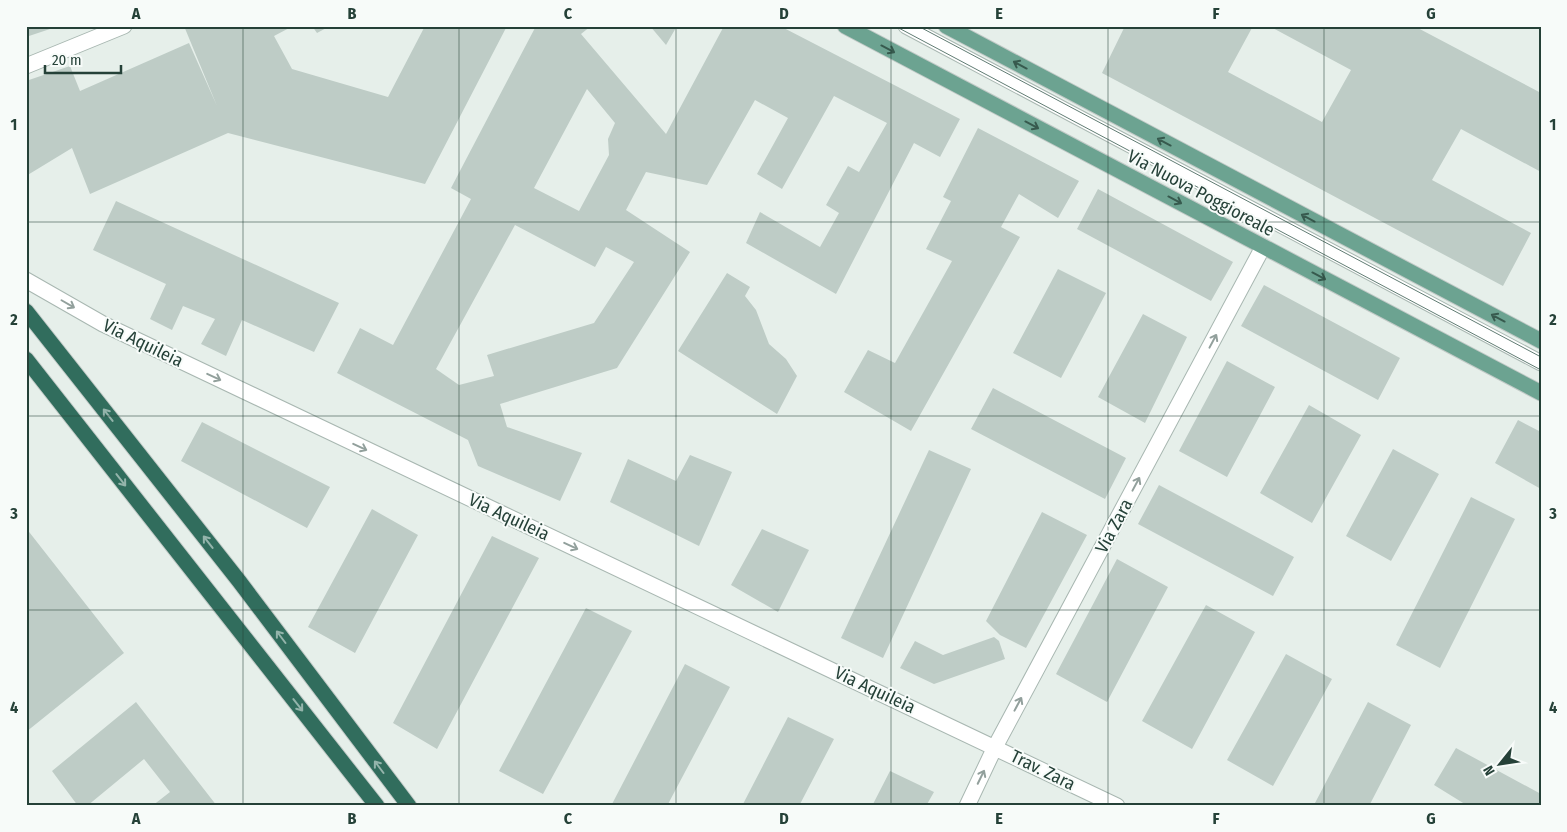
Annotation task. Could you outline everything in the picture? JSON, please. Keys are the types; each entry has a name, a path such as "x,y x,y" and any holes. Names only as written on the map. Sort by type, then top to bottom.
{"highway":[{"path":"26,311 239,580 409,806"},
{"path":"26,359 377,806"}],"main road":[{"name":"Via Nuova Poggioreale","path":"845,26 1541,392"},
{"name":"Via Nuova Poggioreale","path":"946,26 1541,341"}],"street":[{"path":"26,66 124,26"},
{"path":"906,26 1541,363"},
{"name":"Via Zara","path":"967,806 995,747 1263,246"},
{"name":"Via Aquileia","path":"26,280 102,324 995,747"},
{"name":"Trav. Zara","path":"995,747 1117,806"}],"building":[{"path":"26,26 56,26 56,27 26,37"},
{"path":"184,26 293,26 274,36 292,69 388,97 425,26 507,26 425,184 228,133 90,194 72,148 26,176 26,81 70,66 80,91 189,43 217,106"},
{"path":"312,26 330,26 317,33"},
{"path":"536,26 591,26 581,34 666,134 724,26 780,26 960,119 940,157 914,143 836,294 746,243 760,212 820,247 839,213 826,205 848,166 859,172 887,123 834,96 782,189 757,174 788,118 755,100 707,185 646,172 626,210 690,252 617,368 500,404 507,427 582,453 560,501 478,466 468,440 337,373 360,328 393,345 471,199 451,188","holes":["587,89 615,123 608,139 609,155 579,211 534,188","515,225 595,267 606,247 634,262 594,323 487,355 494,376 459,385 436,369"]},
{"path":"650,26 677,26 666,45"},
{"path":"1125,26 1253,26 1228,72 1322,122 1351,70 1269,26 1414,26 1541,93 1541,172 1461,129 1432,180 1531,233 1503,286 1102,73"},
{"path":"978,128 1079,181 1058,218 1019,194 1001,227 1020,237 911,431 844,392 868,350 895,363 952,261 926,249 951,201 943,197"},
{"path":"1098,189 1233,262 1211,301 1077,229"},
{"path":"116,201 339,303 314,352 242,320 226,356 201,344 215,319 183,306 172,330 150,319 166,284 93,250"},
{"path":"1058,269 1106,293 1061,378 1013,353"},
{"path":"727,273 750,287 745,296 756,310 769,344 786,359 797,376 777,414 678,351"},
{"path":"1264,285 1400,358 1378,400 1241,326"},
{"path":"1143,314 1187,337 1145,423 1098,397"},
{"path":"1227,361 1275,387 1227,477 1179,451"},
{"path":"993,388 1126,458 1105,499 971,429"},
{"path":"1309,405 1361,435 1312,523 1260,493"},
{"path":"1518,420 1541,432 1541,489 1495,463"},
{"path":"202,422 330,487 307,528 181,461"},
{"path":"1393,449 1439,474 1391,561 1346,536"},
{"path":"929,450 971,469 883,658 841,638"},
{"path":"690,455 732,472 699,546 610,502 628,459 676,481"},
{"path":"1159,485 1294,557 1273,596 1138,524"},
{"path":"1471,497 1515,519 1440,668 1396,645"},
{"path":"372,509 418,535 355,653 308,627"},
{"path":"1042,512 1087,535 1026,648 1000,635 986,621"},
{"path":"26,528 124,653 26,732"},
{"path":"762,529 809,550 778,612 731,585"},
{"path":"492,536 539,558 437,749 393,723"},
{"path":"1117,559 1168,587 1107,702 1056,674"},
{"path":"1206,605 1255,632 1192,749 1142,721"},
{"path":"586,608 632,631 543,794 499,771"},
{"path":"994,637 999,641 1005,659 934,684 900,668 915,641 943,655"},
{"path":"1286,654 1332,679 1273,786 1227,760"},
{"path":"685,664 730,687 667,806 611,806"},
{"path":"136,702 217,806 152,806 170,792 144,759 87,806 78,806 52,771"},
{"path":"1368,702 1411,725 1369,806 1320,806 1315,803"},
{"path":"788,717 834,739 799,806 742,806"},
{"path":"1456,748 1541,794 1541,804 1468,806 1434,785"},
{"path":"890,771 934,792 926,806 872,806"}],"tram line":[{"path":"895,26 1541,370"},
{"path":"918,26 1541,357"}]}
